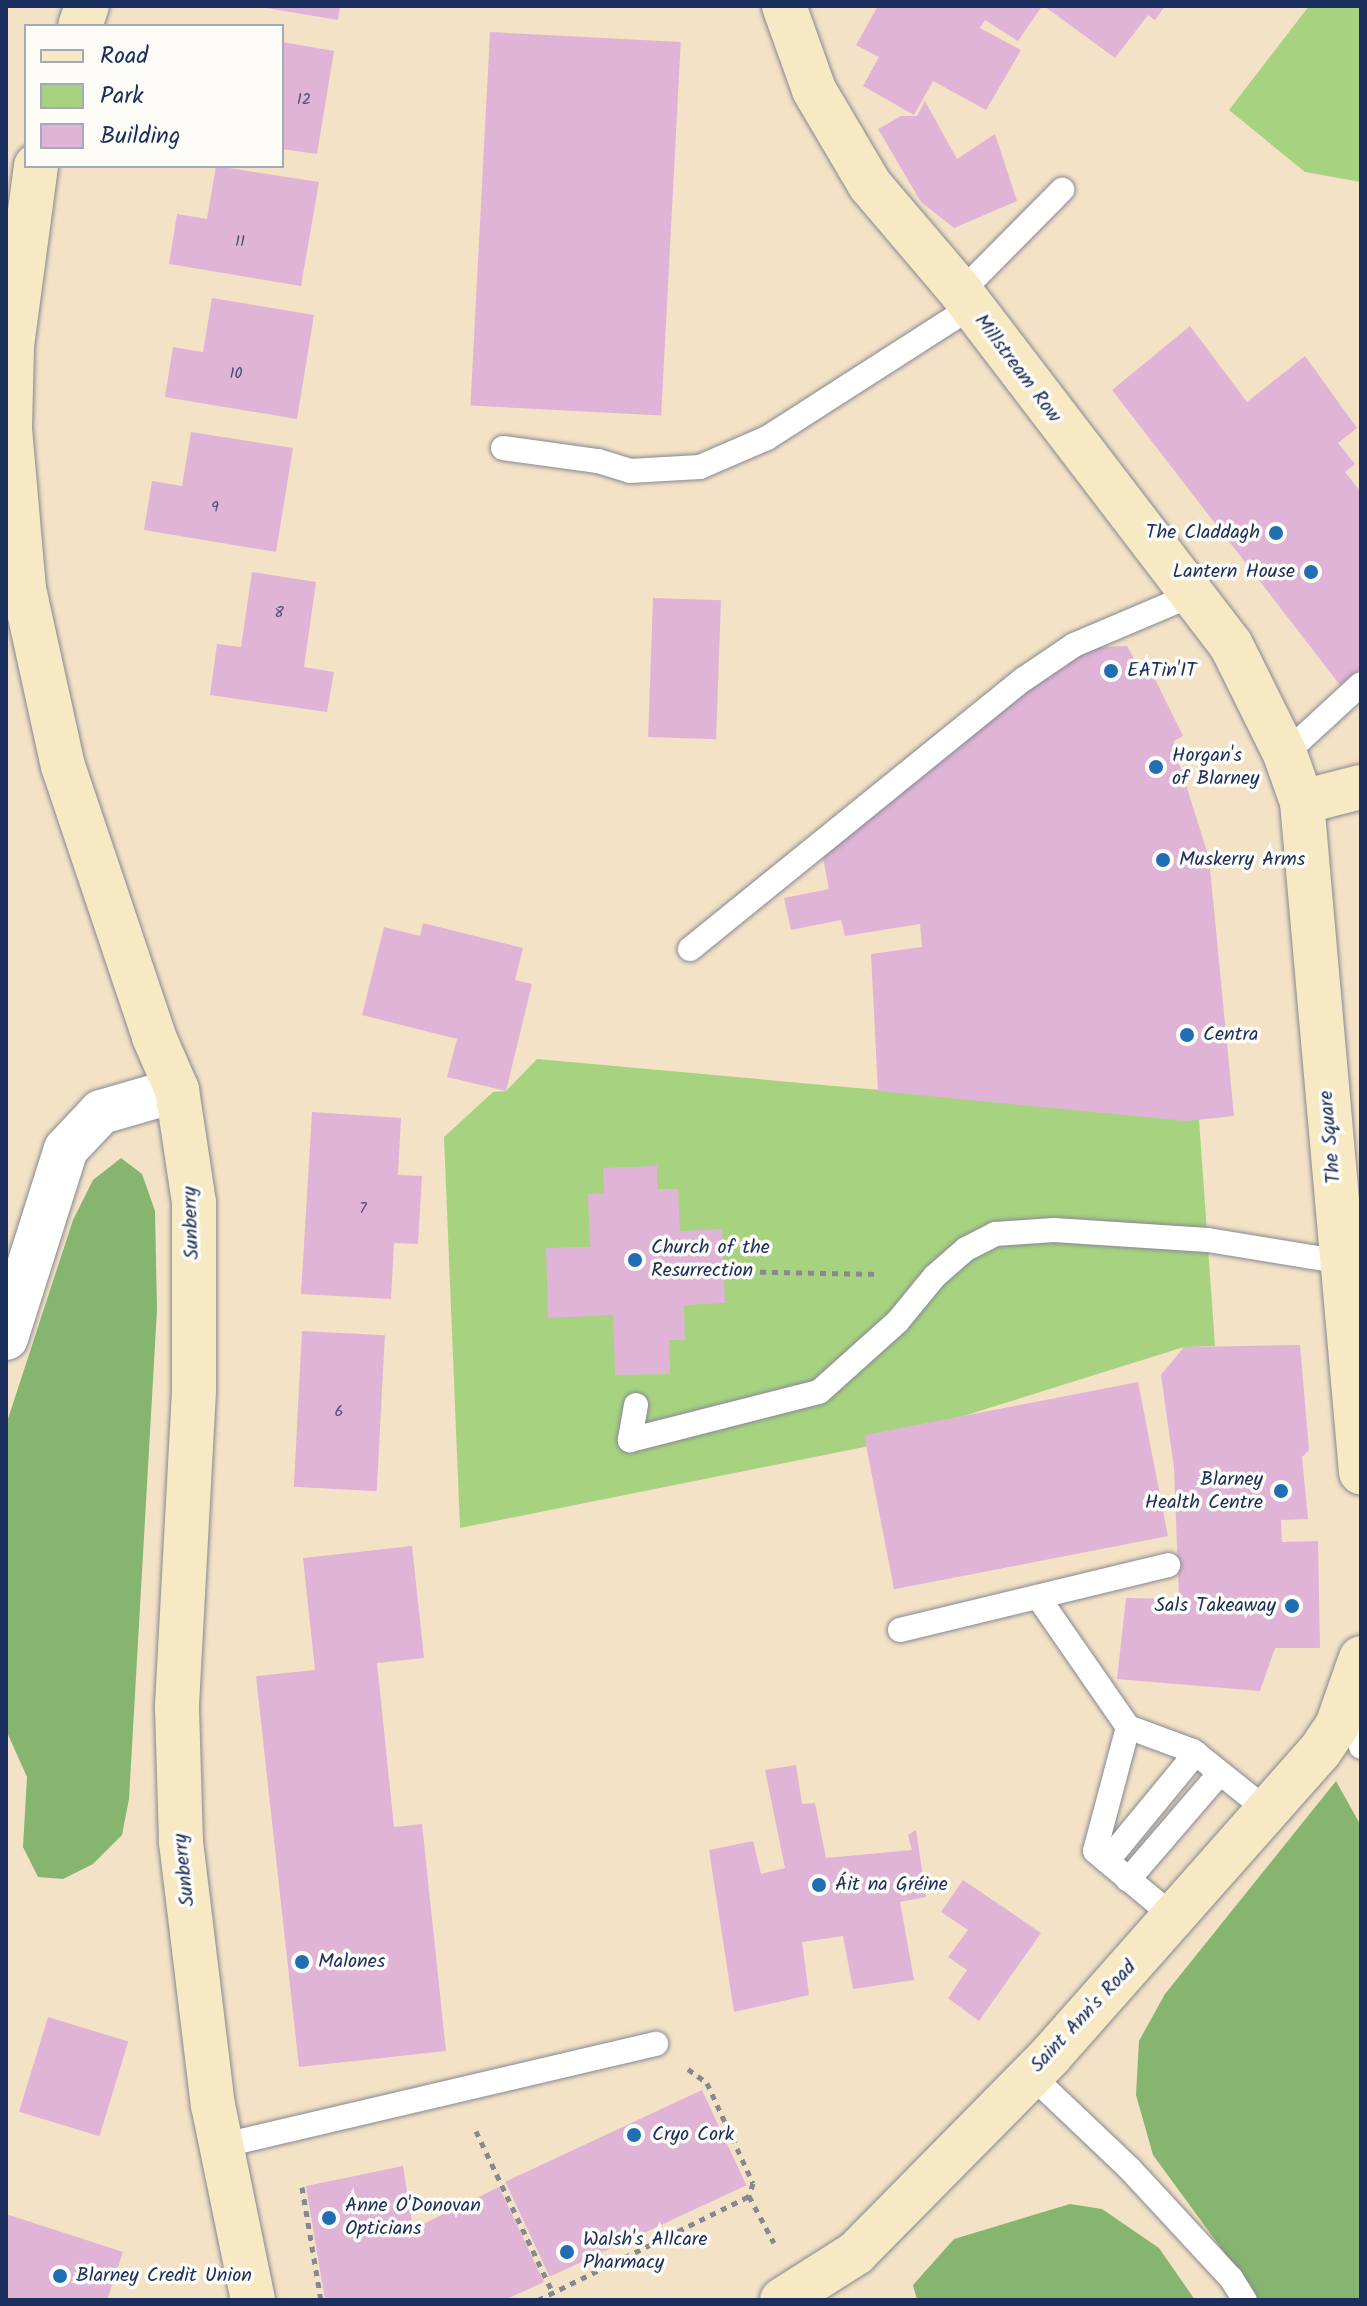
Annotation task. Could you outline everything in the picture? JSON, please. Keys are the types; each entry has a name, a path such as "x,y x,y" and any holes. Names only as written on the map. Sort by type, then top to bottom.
{"street":[{"name":"Millstream Row","path":"784,6 814,90 870,185 966,299 1231,645 1278,738"},
{"name":"Sunberry","path":"36,168 12,347 10,429 24,589 63,766 154,1037 177,1090 194,1202 194,1391 177,1708 181,1842 220,2146 253,2300"},
{"name":"The Square","path":"1278,738 1302,802 1361,1472"},
{"path":"1302,802 1361,787"},
{"path":"6,1338 66,1149 101,1112 177,1090"},
{"name":"Saint Ann's Road","path":"790,2295 856,2253 1031,2075 1175,1918 1320,1751 1357,1684"}],"lane":[{"path":"503,448 598,461 630,471 700,467 767,438 966,299 1062,190"},
{"path":"690,949 1024,679 1074,645 1192,595"},
{"path":"1278,738 1361,684"},
{"path":"636,1405 630,1440 819,1392 898,1321 935,1276 966,1249 995,1234 1054,1230 1208,1240 1342,1262"},
{"path":"900,1630 1168,1565"},
{"path":"1038,1597 1128,1727 1196,1753 1267,1810"},
{"path":"1357,1684 1361,1747"},
{"path":"1128,1727 1095,1851 1175,1918"},
{"path":"1107,1861 1196,1753"},
{"path":"1128,1880 1220,1773"},
{"path":"220,2146 656,2044"},
{"path":"1031,2075 1129,2168 1231,2278 1245,2300"}],"path":[{"path":"724,1271 935,1276"},
{"path":"656,2044 707,2083 753,2183 749,2196 790,2295"},
{"path":"457,2091 553,2293"},
{"path":"302,2187 321,2300"},
{"path":"538,2300 749,2196"}],"green space":[{"path":"1309,6 1361,6 1361,182 1305,172 1229,110"},
{"path":"537,1059 1199,1119 1215,1346 1184,1347 864,1447 460,1528 444,1137 493,1092 506,1091"},
{"path":"121,1158 142,1174 155,1211 157,1310 129,1799 122,1835 93,1864 63,1879 38,1877 23,1847 27,1777 6,1730 6,1425 73,1220 93,1180"},
{"path":"1336,1781 1361,1826 1361,2300 1259,2300 1153,2155 1136,2095 1139,2041 1165,1994"},
{"path":"1070,2204 1102,2209 1159,2248 1195,2300 917,2300 913,2285 954,2239"}],"building":[{"path":"254,6 340,6 338,20"},
{"path":"878,6 1042,6 1018,41 985,20 980,28 1021,50 986,110 933,81 914,115 863,86 879,57 856,45"},
{"path":"1044,6 1165,6 1155,20 1148,15 1115,58"},
{"path":"490,32 681,42 661,415 470,405"},
{"path":"284,42 334,51 317,154 284,149"},
{"path":"925,101 957,159 995,134 1017,201 954,228 921,202 878,129 901,116 917,116"},
{"path":"216,168 319,182 301,286 169,264 177,214 207,219"},
{"path":"212,298 314,315 297,419 165,397 173,347 203,352"},
{"path":"1190,326 1247,402 1305,356 1357,428 1338,443 1355,464 1345,472 1361,492 1361,668 1340,685 1112,390"},
{"path":"191,432 293,448 276,552 144,530 152,481 182,486"},
{"path":"252,572 316,582 304,667 334,672 327,712 210,695 217,644 241,647"},
{"path":"653,598 721,600 716,739 648,737"},
{"path":"1127,646 1144,676 1152,673 1183,736 1174,741 1175,750 1209,858 1234,1116 1186,1121 878,1091 871,954 922,947 920,924 845,936 841,920 791,930 784,898 829,889 823,858 1076,648"},
{"path":"423,923 523,948 515,980 532,984 506,1091 447,1077 457,1039 362,1015 384,927 420,936"},
{"path":"312,1112 401,1118 398,1175 422,1176 418,1244 394,1243 391,1299 301,1294"},
{"name":"Church of the Resurrection","path":"657,1166 657,1189 678,1189 680,1231 722,1229 725,1303 684,1305 685,1340 669,1340 670,1374 615,1375 613,1315 548,1318 546,1248 590,1247 588,1194 604,1193 603,1168"},
{"path":"302,1331 385,1335 377,1491 294,1487"},
{"path":"1300,1345 1309,1450 1302,1457 1308,1519 1281,1520 1282,1542 1318,1541 1320,1648 1275,1648 1260,1691 1117,1679 1126,1598 1179,1599 1174,1468 1161,1375 1184,1347"},
{"path":"1138,1382 1168,1536 894,1589 864,1435"},
{"path":"412,1546 424,1658 377,1663 394,1827 422,1824 446,2051 299,2067 256,1676 315,1670 303,1558"},
{"name":"Áit na Gréine","path":"796,1765 802,1804 815,1803 826,1858 912,1850 908,1835 916,1830 926,1897 900,1902 914,1980 853,1989 843,1936 802,1942 809,1995 734,2012 709,1850 753,1841 761,1874 785,1868 765,1770"},
{"path":"963,1880 1041,1933 979,2021 948,1998 967,1970 948,1957 968,1930 941,1912"},
{"path":"48,2017 128,2042 99,2136 19,2112"},
{"path":"702,2090 746,2185 550,2277 505,2182"},
{"path":"403,2166 413,2229 499,2187 544,2282 505,2300 325,2300 306,2186"},
{"name":"Blarney Credit Union","path":"6,2214 123,2252 107,2300 6,2300"}],"place":[{"name":"The Claddagh","path":"1276,533"},
{"name":"Lantern House","path":"1311,572"},
{"name":"EATin'IT","path":"1111,671"},
{"name":"Horgan's of Blarney","path":"1156,767"},
{"name":"Muskerry Arms","path":"1163,860"},
{"name":"Centra","path":"1187,1035"},
{"name":"Church of the Resurrection","path":"635,1260"},
{"name":"Blarney Health Centre","path":"1281,1491"},
{"name":"Sals Takeaway","path":"1292,1606"},
{"name":"Áit na Gréine","path":"819,1885"},
{"name":"Malones","path":"302,1962"},
{"name":"Cryo Cork","path":"634,2135"},
{"name":"Anne O'Donovan Opticians","path":"329,2218"},
{"name":"Walsh's Allcare Pharmacy","path":"567,2252"},
{"name":"Blarney Credit Union","path":"60,2276"}]}
